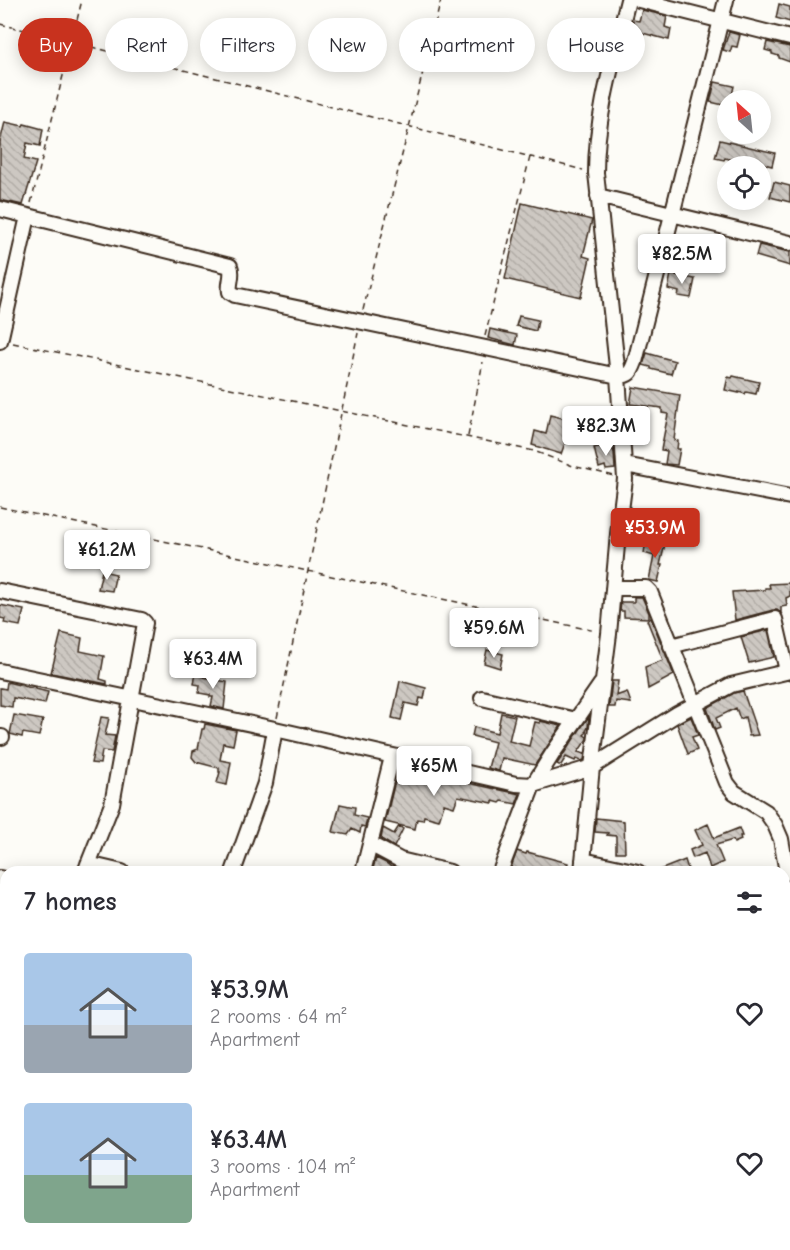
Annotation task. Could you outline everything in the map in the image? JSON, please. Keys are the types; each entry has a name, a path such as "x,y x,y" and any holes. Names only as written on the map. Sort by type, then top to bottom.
{"street":[{"path":"583,866 625,472 618,376 598,196 596,146 601,112 628,0"},
{"path":"639,0 790,38"},
{"path":"0,209 230,266 232,271 230,292 235,295 484,349 625,376 630,373 635,362 726,0"},
{"path":"598,196 790,243"},
{"path":"0,341 28,216"},
{"path":"625,472 790,495"},
{"path":"613,588 646,588 650,592 727,783 734,792 766,812 781,839 786,866"},
{"path":"0,591 144,621 145,626 112,804 88,866"},
{"path":"0,671 275,729 516,784 533,785 592,767 694,704 731,685 789,671 775,619 671,646"},
{"path":"502,866 533,785 603,683"},
{"path":"482,698 576,720"},
{"path":"235,866 265,783 275,729"},
{"path":"364,866 392,757"},
{"path":"370,844 400,860 425,866"}],"path":[{"path":"77,18 81,0"},
{"path":"275,729 361,321 441,0"},
{"path":"0,24 18,29"},
{"path":"93,48 596,173"},
{"path":"28,216 64,72"},
{"path":"468,437 484,360 484,339 530,157"},
{"path":"0,341 534,451 573,466 625,472"},
{"path":"0,507 609,634"}],"building":[{"path":"779,4 790,7 790,22 776,18"},
{"path":"642,10 667,16 665,27 671,29 669,40 645,34 645,18 640,18"},
{"path":"729,32 740,35 737,47 732,46 730,52 723,50"},
{"path":"767,42 790,47 790,62 765,50"},
{"path":"715,82 734,86 733,90 717,90 717,104 710,102"},
{"path":"5,122 43,129 40,146 27,143 24,159 36,162 23,205 0,200 0,142"},
{"path":"719,144 737,144 775,153 772,166 771,156 717,156 715,158"},
{"path":"774,182 790,186 790,202 771,197"},
{"path":"522,203 592,220 583,256 590,258 581,297 505,279"},
{"path":"759,245 790,252 790,266 756,256"},
{"path":"671,274 695,279 691,298 678,296 679,292 668,289"},
{"path":"519,316 538,320 536,331 516,326"},
{"path":"490,329 517,335 515,345 488,338"},
{"path":"647,353 675,361 671,374 643,365"},
{"path":"728,377 759,382 756,394 725,390"},
{"path":"633,387 680,395 674,440 678,441 677,449 680,449 677,465 665,464 667,451 661,450 668,414 662,413 662,408 630,404"},
{"path":"550,415 575,421 573,431 570,436 568,435 561,454 532,445 535,431 546,434"},
{"path":"611,443 615,469 606,470 605,466 599,468 594,448"},
{"path":"111,535 144,544 143,551 126,547 122,549 108,547"},
{"path":"646,541 665,544 658,582 649,580 654,556 644,553"},
{"path":"102,571 116,574 112,591 98,589"},
{"path":"790,583 790,596 786,598 787,606 781,607 781,613 773,610 735,620 732,592 765,590 765,588 770,588 769,584"},
{"path":"634,597 642,597 649,618 624,617 624,611 620,611 621,602 634,602"},
{"path":"0,605 24,610 20,626 4,623 5,619 0,618"},
{"path":"651,618 674,675 648,689 645,667 663,660 647,620"},
{"path":"768,630 774,657 749,663 741,637"},
{"path":"61,633 82,638 80,651 104,656 100,679 107,681 107,684 51,673"},
{"path":"487,650 503,654 500,668 484,663"},
{"path":"196,673 203,677 227,682 224,709 211,706 213,697 199,693 200,685 194,684"},
{"path":"400,681 426,688 424,699 420,698 418,706 405,703 401,720 392,718"},
{"path":"612,681 618,681 616,696 627,692 631,703 616,701 615,707 609,707"},
{"path":"7,682 48,692 45,704 13,698 12,707 0,705 0,688 6,689"},
{"path":"743,691 758,735 749,736 745,717 740,719 736,708 716,718 720,728 715,730 707,708 734,693"},
{"path":"501,713 515,716 509,741 529,746 535,722 561,726 535,765 502,758 499,771 488,768 495,742 472,736 474,727 497,733"},
{"path":"14,715 43,720 39,736 23,733 22,737 10,734"},
{"path":"589,716 587,732 584,735 587,739 578,752 585,754 584,760 576,759 575,761 566,757 561,765 557,764"},
{"path":"101,717 109,718 105,735 115,736 112,752 102,751 100,764 91,763"},
{"path":"691,717 698,735 692,737 697,750 688,754 677,724"},
{"path":"205,724 236,730 233,745 223,743 220,760 231,762 227,785 217,783 219,768 196,762 192,757 193,751 198,749"},
{"path":"398,769 411,772 411,769 520,794 516,804 502,801 500,803 493,801 493,803 458,796 454,807 444,804 439,820 424,816 423,820 417,819 415,829 385,822"},
{"path":"340,804 355,807 354,815 367,818 365,827 361,826 360,833 352,829 348,835 333,832"},
{"path":"596,818 624,821 625,852 616,852 616,836 595,832"},
{"path":"708,824 714,838 739,828 742,836 740,836 741,840 734,843 733,840 716,845 723,862 709,866 705,853 693,858 690,850 702,845 695,830"},
{"path":"399,826 403,829 394,847 381,839 383,828 394,834"},
{"path":"517,851 568,863 567,866 511,866"},
{"path":"376,858 390,866 374,866"},
{"path":"685,860 687,866 670,866"}]}
